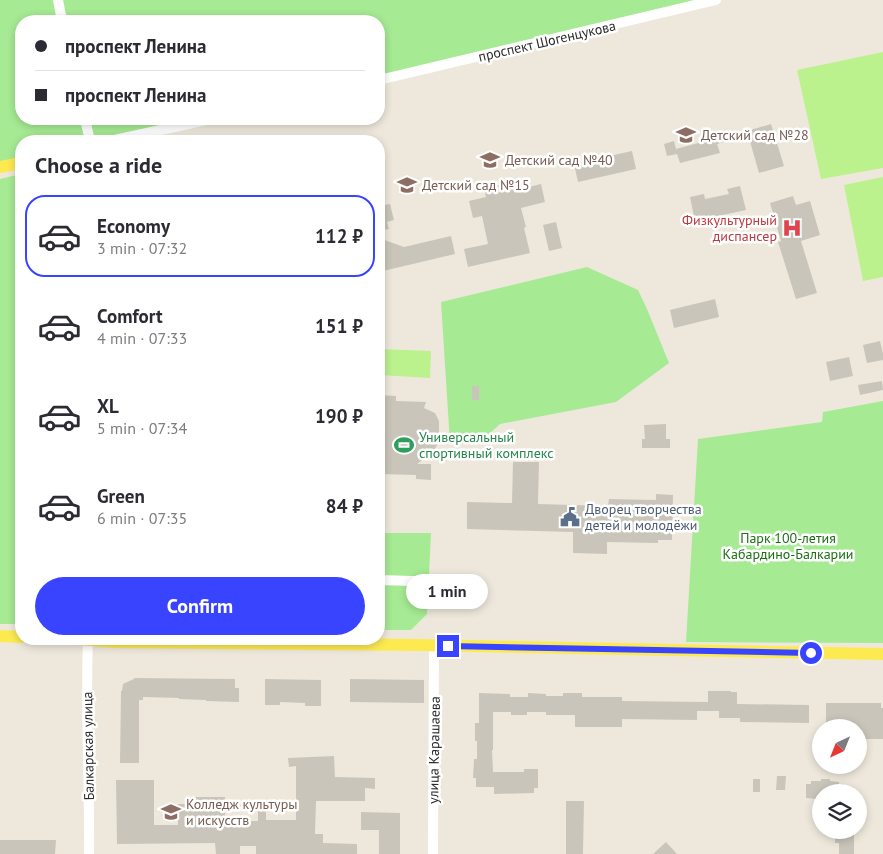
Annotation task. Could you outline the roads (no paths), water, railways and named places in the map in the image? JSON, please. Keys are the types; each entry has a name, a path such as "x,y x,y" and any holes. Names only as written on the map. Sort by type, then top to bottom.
{"main road":[{"path":"0,168 15,164"},
{"path":"0,636 15,637"},
{"path":"354,645 883,654"}],"street":[{"path":"58,0 61,15"},
{"name":"проспект Шогенцукова","path":"385,79 716,0"},
{"path":"138,135 183,125"},
{"path":"385,580 431,581"},
{"name":"Балкарская улица","path":"85,645 87,671 89,854"},
{"name":"улица Карашаева","path":"433,854 434,646"}],"place":[{"name":"Детский сад №28","path":"686,135"},
{"name":"Детский сад №40","path":"490,160"},
{"name":"Детский сад №15","path":"407,185"},
{"name":"Физкультурный диспансер","path":"792,228"},
{"name":"Универсальный спортивный комплекс","path":"404,445"},
{"name":"Дворец творчества детей и молодёжи","path":"570,517"},
{"name":"Колледж культуры и искусств","path":"171,812"}],"park label":[{"name":"Парк 100-летия Кабардино-Балкарии","path":"788,546"}]}
